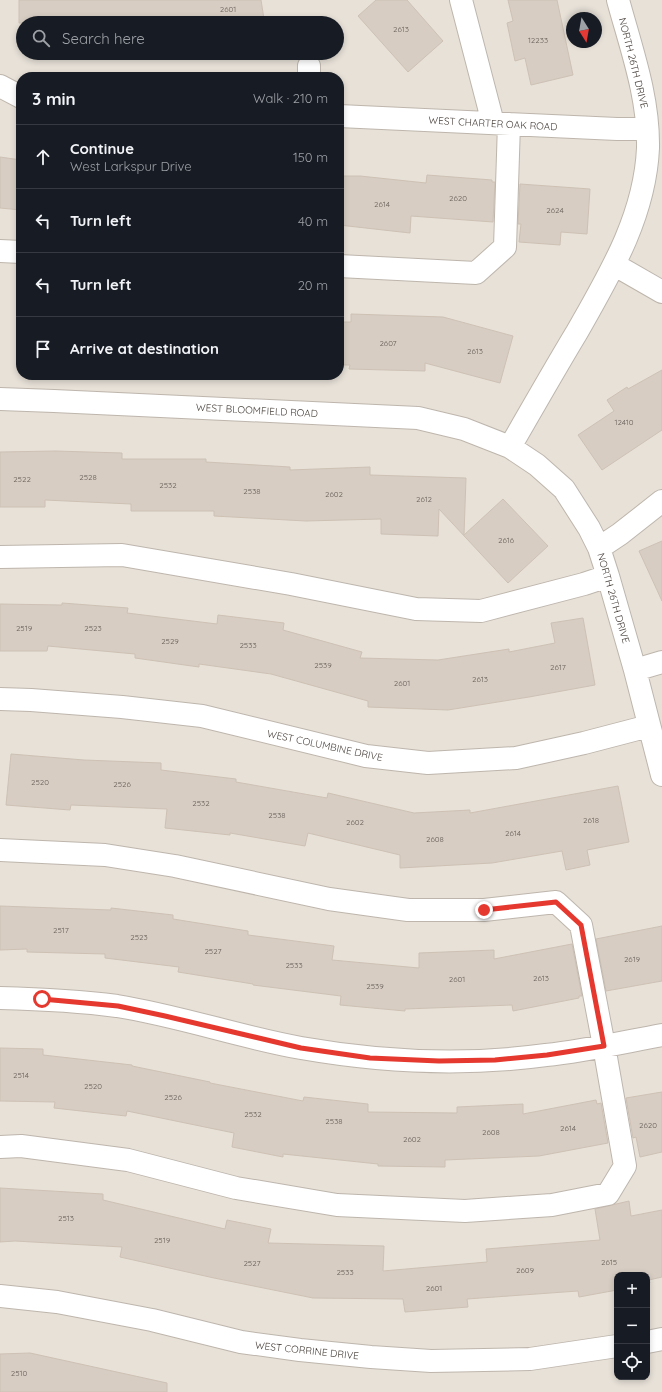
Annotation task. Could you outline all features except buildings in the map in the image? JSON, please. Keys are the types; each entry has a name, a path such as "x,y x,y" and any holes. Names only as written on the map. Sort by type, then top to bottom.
{"street":[{"path":"344,266 476,273 505,247 501,123 461,0"},
{"name":"NORTH 26TH DRIVE","path":"618,0 639,76 645,105 648,148 644,186 634,220 615,265 510,447 537,465 564,489 589,528 599,548 635,670 662,775"},
{"path":"0,86 16,94"},
{"name":"WEST CHARTER OAK ROAD","path":"344,116 617,129 647,128"},
{"path":"0,251 16,252"},
{"path":"615,265 662,292"},
{"name":"WEST BLOOMFIELD ROAD","path":"0,400 54,400 418,418 464,429 510,447"},
{"path":"599,548 620,534 662,501"},
{"path":"0,557 122,555 291,584 416,609 481,611 577,586 608,576"},
{"path":"635,670 662,662"},
{"name":"WEST COLUMBINE DRIVE","path":"0,699 122,707 202,716 366,756 428,763 516,758 584,743 649,726"},
{"path":"0,850 104,855 175,866 329,899 408,910 484,910 556,902 581,925 625,1166 608,1194 552,1205 465,1212 337,1205 236,1188 128,1160 21,1146 0,1147"},
{"path":"0,998 42,999 118,1006 301,1048 370,1058 439,1061 495,1060 547,1055 662,1035"},
{"name":"WEST CORRINE DRIVE","path":"0,1296 57,1302 152,1320 241,1342 371,1357 432,1361 530,1359 614,1346"},
{"path":"650,1341 662,1339"}],"shaded area":[{"path":"0,0 662,0 662,1392 0,1392"}],"route":[{"path":"42,999 118,1006 301,1048 370,1058 439,1061 495,1060 547,1055 604,1046 581,925 556,902 484,910"}]}
